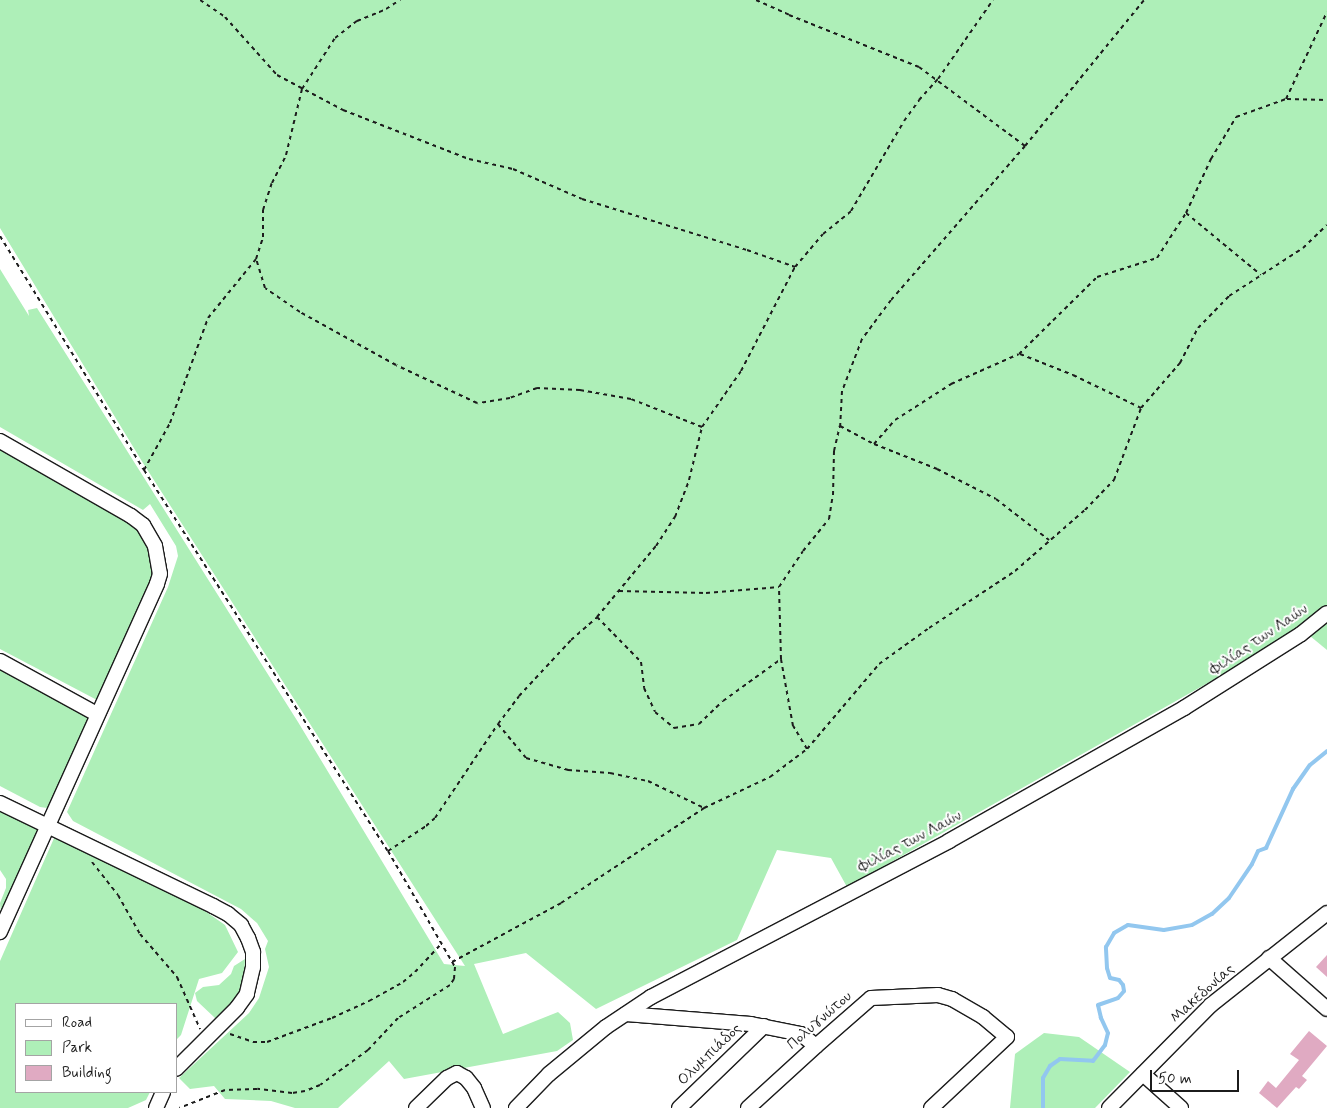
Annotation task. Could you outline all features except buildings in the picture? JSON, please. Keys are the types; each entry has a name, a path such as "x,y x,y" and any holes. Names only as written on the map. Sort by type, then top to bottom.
{"street":[{"path":"0,441 131,516 142,525 155,546 160,574 0,932"},
{"name":"Φιλίας των Λαών","path":"516,1108 549,1074 626,1014 652,997 948,841 1184,708 1301,634 1327,613"},
{"path":"0,661 97,714"},
{"path":"0,803 213,906 228,914 241,925 253,952 253,967 246,994 237,1008 178,1066"},
{"name":"Μακεδονίας","path":"1109,1108 1210,1005 1327,914"},
{"path":"1269,958 1327,1009"},
{"name":"Πολυγνώτου","path":"748,1108 864,1003 880,997 946,996 997,1026 1007,1037 931,1108"},
{"path":"626,1014 764,1026 801,1034 816,1046"},
{"name":"Ολυμπιάδος","path":"679,1108 764,1026"},
{"path":"416,1108 447,1078 457,1073 466,1078 474,1088 483,1108"},
{"path":"1143,1074 1181,1108"},
{"path":"156,1108 163,1093"}],"path":[{"path":"200,0 225,17 277,75 343,110 469,159 513,169 582,199 747,250 795,267"},
{"path":"144,470 170,423 208,318 256,259 263,237 264,210 272,182 286,155 302,88 335,38 357,21 386,9 400,0"},
{"path":"756,0 788,16 919,67 938,79 973,110 1025,146"},
{"path":"388,851 435,818 519,696 571,640 597,617 656,546 674,517 689,480 702,427 741,371 795,267 823,234 851,211 904,121 919,100 938,79 993,0"},
{"path":"807,749 793,726 781,659 779,586 802,551 829,518 833,495 834,451 840,426 842,391 862,339 891,300 1025,146 1144,0"},
{"path":"1286,100 1327,12"},
{"path":"874,444 895,420 951,384 1019,354 1097,277 1157,258 1186,213 1211,159 1236,117 1286,100 1327,100"},
{"path":"1186,213 1261,275"},
{"path":"452,962 561,904 704,808 770,777 807,749 879,664 1015,571 1085,510 1114,480 1141,408 1180,363 1198,328 1230,296 1303,248 1327,226"},
{"path":"0,236 144,470 388,851 442,943 456,973 450,985 398,1018 368,1050 320,1085 305,1091 292,1093 257,1089 225,1090 179,1108"},
{"path":"256,259 265,288 300,312 396,365 477,403 510,398 537,388 580,390 631,399 702,427"},
{"path":"1019,354 1073,375 1141,408"},
{"path":"840,426 874,444 937,469 996,499 1050,540"},
{"path":"619,592 706,593 779,586"},
{"path":"597,617 641,662 644,688 656,712 674,728 699,724 723,701 781,659"},
{"path":"498,724 526,758 568,770 610,773 648,781 704,808"},
{"path":"89,846 91,860 118,895 140,934 177,977 194,1018 208,1038"},
{"path":"220,1026 240,1039 253,1042 267,1042 283,1038 332,1018 386,992 415,972 442,943"}],"green space":[{"path":"0,0 1327,0 1327,605 1299,628 1259,654 847,887 831,858 777,850 737,940 596,1009 526,953 474,964 503,1034 558,1012 570,1023 573,1040 557,1051 404,1079 389,1061 338,1108 295,1108 271,1101 225,1099 214,1086 190,1089 179,1078 249,1013 259,998 269,967 265,949 268,941 257,923 241,909 73,821 67,812 168,587 178,556 176,546 150,504 143,510 0,427 0,269 29,316 28,310 37,308 298,722 444,964 465,966 143,463 0,228"},
{"path":"0,446 127,517 139,531 154,560 152,585 97,700 0,649"},
{"path":"1327,622 1327,650 1310,636"},
{"path":"0,663 88,714 52,804 47,808 40,807 0,786"},
{"path":"0,809 37,828 38,834 1,914 0,903 6,888 6,879 0,870"},
{"path":"55,836 195,904 225,925 238,952 222,973 199,979 181,1035 178,1038 178,1003 15,1003 15,1093 150,1093 146,1100 128,1108 0,1108 0,961"},
{"path":"245,959 244,982 238,995 221,1016 215,1018 197,1001 195,993 203,987 219,985 231,974 234,966"},
{"path":"1044,1033 1079,1037 1130,1072 1095,1108 1010,1108 1015,1054"}],"waterway":[{"path":"1043,1108 1043,1078 1050,1066 1060,1059 1093,1061 1105,1045 1108,1033 1101,1018 1098,1005 1118,998 1124,991 1123,985 1119,980 1110,978 1107,968 1106,947 1114,933 1128,925 1164,930 1192,925 1212,914 1229,898 1252,864 1258,851 1266,848 1293,789 1310,765 1327,751"}]}
